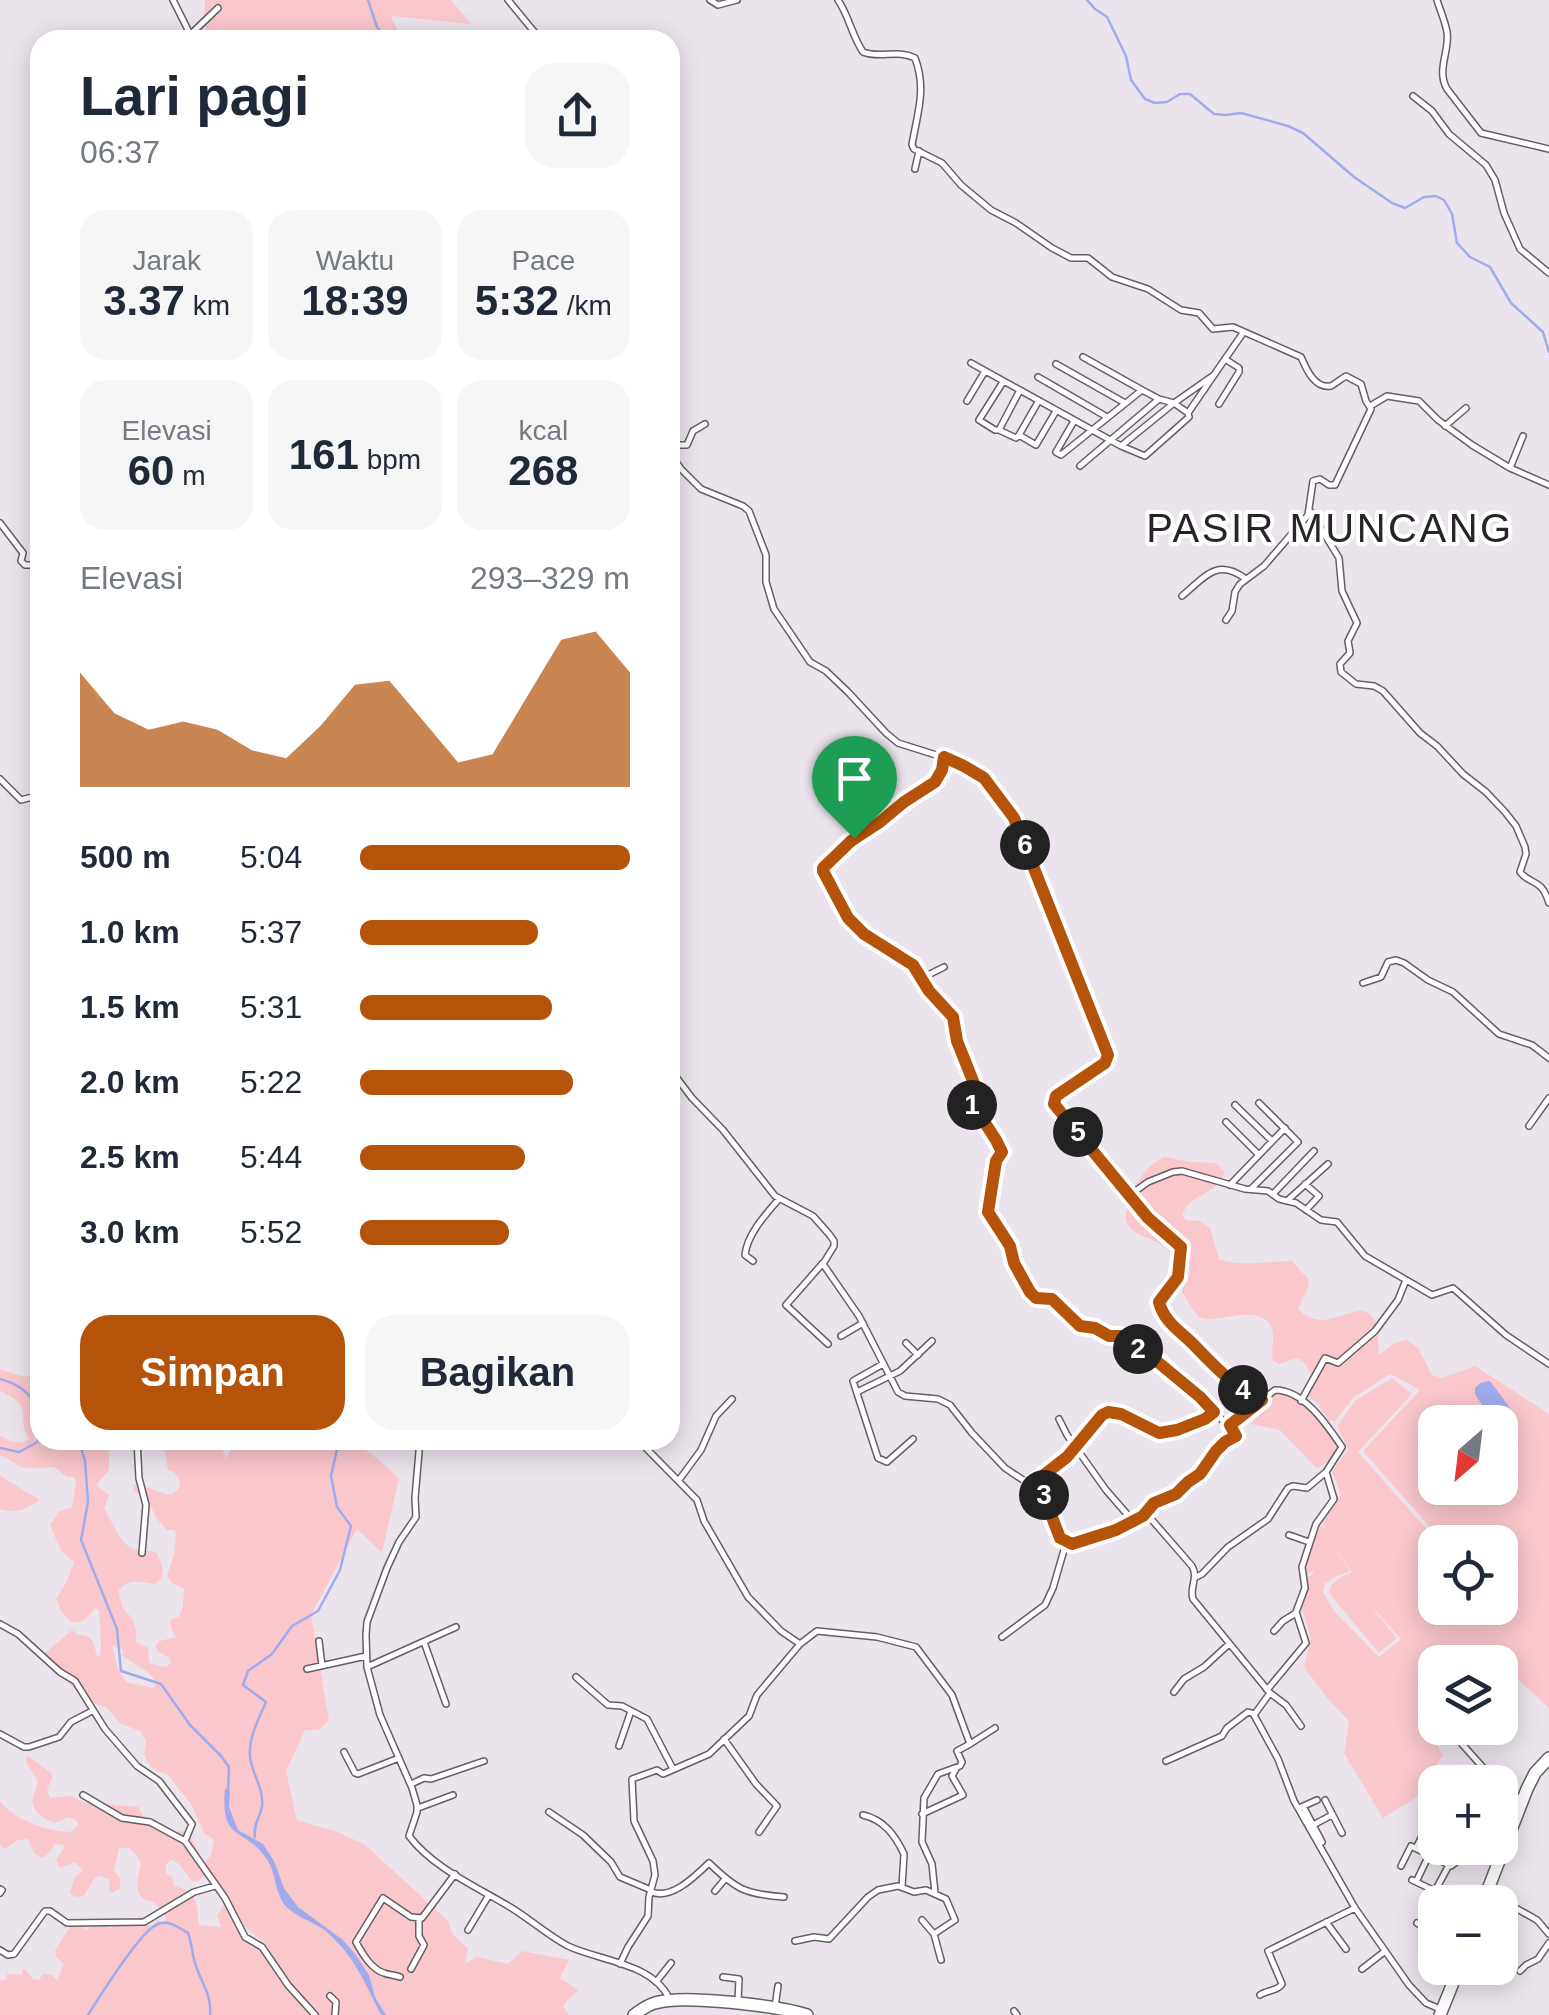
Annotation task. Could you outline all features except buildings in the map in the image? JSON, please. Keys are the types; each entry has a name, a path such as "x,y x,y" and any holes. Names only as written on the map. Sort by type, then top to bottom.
{"highway":[{"path":"1518,1806 1535,1774 1549,1758"},
{"path":"1441,2012 1452,1985"},
{"path":"634,2015 652,2004 667,2003 738,2004 808,2015"}],"street":[{"path":"173,0 188,30"},
{"path":"508,0 532,30"},
{"path":"710,0 718,5 737,0"},
{"path":"838,0 863,52 907,54 915,58 921,94 912,145 946,166 961,185 995,212 1071,258 1086,258 1118,280 1148,289 1181,310 1200,313 1213,328 1230,326 1302,358 1307,373 1323,385 1333,385 1346,376 1360,382 1372,409 1334,485 1320,479 1313,481 1310,510 1288,540 1236,592 1226,620"},
{"path":"1436,0 1448,36 1442,82 1481,133 1549,149"},
{"path":"198,30 218,8"},
{"path":"1413,96 1486,165 1518,246 1549,273"},
{"path":"915,169 919,151"},
{"path":"971,363 1090,430 1146,456 1189,417 1188,412 1243,332"},
{"path":"1082,358 1188,412"},
{"path":"1218,404 1239,372 1226,359"},
{"path":"1056,364 1124,403"},
{"path":"967,401 985,371"},
{"path":"1121,446 1214,375"},
{"path":"1038,377 1106,417"},
{"path":"1002,382 979,420 995,430 1016,438 1038,402"},
{"path":"1074,421 1056,452 1061,455 1142,390"},
{"path":"998,430 1020,391"},
{"path":"1370,405 1387,396 1417,400 1472,446 1549,485"},
{"path":"1080,466 1159,399"},
{"path":"1445,426 1466,408"},
{"path":"1019,435 1036,445 1056,411"},
{"path":"680,445 686,445 693,431 705,424"},
{"path":"1510,468 1523,436"},
{"path":"680,467 701,489 748,509 764,550 767,586 774,609 808,659 852,695 898,743 944,757 984,778 1018,826 1108,1055 1105,1063 1056,1096 1054,1104 1152,1222 1181,1247 1178,1277 1159,1302 1167,1320 1224,1376 1262,1400"},
{"path":"1310,510 1339,558 1342,592 1357,623 1348,641 1350,652 1340,664 1341,672 1353,683 1383,691 1462,774 1506,812 1525,847 1521,874 1538,883 1549,903"},
{"path":"0,523 22,553 21,560 30,565"},
{"path":"1182,596 1217,570 1230,569 1246,579"},
{"path":"822,1264 863,1324 896,1390 903,1396 950,1404 1001,1464 1044,1496 1057,1534 1066,1543 1116,1530 1143,1516 1154,1503 1176,1494 1200,1474 1216,1451 1236,1436 1230,1425 1200,1397 1121,1336 1080,1326 1052,1299 1036,1298 1028,1290 1010,1246 988,1212 996,1161 1002,1152 972,1103 975,1086 957,1041 953,1017 929,991 913,965 864,934 848,918 822,870 851,841 935,782 944,757"},
{"path":"0,778 22,800 30,798"},
{"path":"1363,983 1381,977 1388,962 1400,962 1458,996 1502,1035 1532,1045 1549,1058"},
{"path":"922,978 944,968"},
{"path":"680,1082 778,1200 813,1216 833,1239 834,1248 786,1306 828,1344"},
{"path":"1529,1126 1549,1098"},
{"path":"1251,1189 1298,1142 1259,1103"},
{"path":"1235,1106 1272,1142"},
{"path":"1226,1122 1259,1155"},
{"path":"1230,1185 1284,1128"},
{"path":"1272,1194 1314,1151"},
{"path":"1288,1201 1328,1164"},
{"path":"1130,1194 1178,1170 1264,1190 1296,1203 1320,1220 1340,1224 1365,1256 1434,1296 1453,1288 1506,1334 1549,1364"},
{"path":"1306,1184 1318,1196 1306,1210"},
{"path":"753,1260 745,1255 745,1248 778,1200"},
{"path":"1301,1400 1326,1358 1338,1363 1370,1336 1398,1300 1406,1280"},
{"path":"841,1336 863,1324"},
{"path":"856,1392 900,1371 932,1341"},
{"path":"906,1343 918,1355"},
{"path":"883,1364 853,1380 878,1458 888,1462 913,1439"},
{"path":"1195,1577 1232,1544 1268,1520 1289,1487 1305,1489 1326,1472 1342,1448 1314,1411 1280,1390 1273,1391 1230,1425"},
{"path":"679,1480 700,1450 716,1416 732,1399"},
{"path":"1031,1485 1077,1448 1108,1412 1121,1414 1159,1433 1177,1430 1214,1412"},
{"path":"1058,1419 1106,1490 1133,1521"},
{"path":"138,1450 146,1505 142,1553"},
{"path":"419,1450 416,1518 399,1542 366,1622 367,1666 380,1715 418,1808 409,1836 456,1874 553,1938 636,1969 666,1991 667,2003"},
{"path":"648,1450 701,1506 704,1521 748,1598 800,1644"},
{"path":"1274,1631 1296,1613 1305,1588 1302,1569 1309,1542 1334,1499 1326,1472"},
{"path":"1143,1516 1152,1520 1194,1570 1193,1599 1301,1726"},
{"path":"1289,1535 1309,1542"},
{"path":"1002,1637 1045,1605 1066,1543"},
{"path":"1254,1714 1306,1643 1296,1613"},
{"path":"0,1624 18,1634 75,1682 105,1730 137,1766 159,1781 192,1824 185,1841"},
{"path":"367,1666 456,1627"},
{"path":"620,1964 648,1916 655,1868 635,1825 632,1781 656,1770 662,1774 704,1758 748,1716 757,1695 814,1632 877,1637 916,1648 952,1695 970,1744"},
{"path":"318,1641 322,1666"},
{"path":"424,1642 446,1704"},
{"path":"1174,1692 1229,1644"},
{"path":"307,1669 366,1656"},
{"path":"576,1677 608,1705 631,1710 650,1723 673,1770"},
{"path":"1187,1677 1192,1684"},
{"path":"620,1746 631,1710"},
{"path":"0,1734 28,1747 59,1737 72,1722 92,1712"},
{"path":"1166,1761 1222,1736 1248,1712 1254,1714 1356,1908 1384,1952 1422,1999 1441,2012"},
{"path":"934,1934 955,1918 946,1898 935,1892 932,1868 922,1842 925,1795 935,1778 962,1764 958,1751 995,1728"},
{"path":"724,1739 776,1805 759,1832"},
{"path":"1463,1745 1480,1765"},
{"path":"344,1752 358,1774 399,1758"},
{"path":"411,1784 484,1761"},
{"path":"922,1814 963,1795 952,1776 956,1768"},
{"path":"83,1795 122,1818 150,1822 185,1841 245,1937 261,1946 315,2015"},
{"path":"418,1808 453,1795"},
{"path":"1518,1798 1522,1800"},
{"path":"1302,1809 1321,1800 1342,1833"},
{"path":"549,1812 582,1835 623,1879 660,1895 692,1879 709,1864 725,1879 752,1894 784,1897"},
{"path":"1311,1826 1332,1814"},
{"path":"863,1815 886,1826 903,1850 902,1887"},
{"path":"1311,1826 1322,1842"},
{"path":"1401,1866 1418,1840"},
{"path":"1402,1842 1418,1849"},
{"path":"1425,1865 1414,1881 1435,1890 1449,1866"},
{"path":"410,1969 424,1945 419,1936 419,1919 456,1874"},
{"path":"715,1891 725,1879"},
{"path":"0,1950 14,1954 45,1911 67,1923 144,1922 194,1892 216,1886"},
{"path":"795,1941 814,1937 829,1940 872,1893 895,1886 912,1892 935,1892"},
{"path":"468,1930 489,1895"},
{"path":"400,1977 372,1965 356,1942 383,1898 419,1919"},
{"path":"1260,1995 1282,1984 1267,1951 1356,1908"},
{"path":"1518,1911 1535,1918 1549,1934"},
{"path":"922,1920 934,1934 942,1960"},
{"path":"1326,1922 1346,1949"},
{"path":"1520,1971 1538,1959 1549,1943"},
{"path":"1362,1969 1384,1952"},
{"path":"656,1982 671,1963"},
{"path":"724,1977 739,1979 738,2004"},
{"path":"775,2008 778,1986"},
{"path":"330,1996 336,2002 335,2015"}],"shaded area":[{"path":"205,0 451,0 471,24 391,16 397,30 206,30"},
{"path":"1165,1157 1216,1163 1225,1172 1221,1180 1191,1202 1182,1215 1210,1228 1219,1259 1246,1264 1292,1261 1309,1280 1298,1309 1310,1317 1321,1320 1353,1312 1370,1314 1377,1327 1379,1355 1395,1343 1407,1340 1418,1348 1432,1375 1442,1378 1475,1366 1549,1414 1549,1708 1518,1679 1518,1645 1418,1645 1418,1745 1437,1745 1443,1755 1436,1765 1418,1765 1415,1798 1383,1818 1344,1753 1349,1721 1304,1667 1311,1639 1302,1608 1307,1578 1314,1573 1307,1575 1307,1562 1322,1524 1325,1530 1323,1520 1341,1495 1332,1471 1348,1450 1337,1426 1355,1401 1392,1378 1412,1394 1358,1452 1423,1525 1418,1525 1418,1571 1410,1572 1418,1572 1418,1625 1518,1625 1518,1525 1428,1525 1363,1451 1420,1390 1390,1374 1353,1398 1335,1421 1329,1421 1307,1394 1311,1374 1304,1362 1297,1358 1279,1364 1273,1361 1273,1331 1269,1323 1254,1315 1208,1319 1198,1316 1181,1288 1166,1248 1138,1234 1126,1220 1127,1208 1146,1170","holes":["1328,1537 1352,1572 1334,1582 1329,1593 1379,1653 1397,1638 1366,1600 1401,1639 1379,1657 1334,1611 1323,1592 1322,1580 1326,1583 1350,1571"]},
{"path":"0,1369 30,1376 30,1450 109,1450 109,1470 97,1484 109,1495 104,1509 123,1541 133,1549 157,1553 163,1569 162,1578 155,1584 136,1582 123,1586 120,1599 135,1624 136,1642 148,1648 149,1663 166,1667 171,1663 169,1658 155,1646 176,1637 170,1620 179,1617 183,1606 184,1589 167,1576 176,1534 157,1519 147,1499 133,1490 135,1485 171,1495 178,1490 180,1482 168,1470 165,1450 223,1450 226,1459 231,1450 365,1450 399,1478 382,1553 357,1529 311,1615 329,1721 318,1730 305,1730 286,1771 297,1820 364,1844 448,1921 452,1933 468,1949 465,1964 477,1957 508,1964 522,1951 569,1960 560,1978 578,1990 563,2006 569,2015 319,2015 294,1988 317,2015 0,2015 0,1980 6,1980 7,1974 22,1975 25,1969 33,1979 39,1980 43,1974 57,1980 64,1964 55,1951 79,1920 86,1931 102,1920 111,1928 116,1923 120,1927 131,1926 140,1916 153,1926 157,1920 163,1923 166,1919 154,1902 139,1893 141,1864 130,1849 119,1848 114,1871 121,1879 119,1889 112,1893 110,1879 99,1876 84,1896 76,1897 70,1893 74,1878 83,1870 75,1862 58,1866 56,1859 63,1845 55,1844 41,1858 28,1839 18,1840 5,1849 0,1846 0,1801 22,1819 42,1827 70,1832 78,1826 69,1817 54,1823 36,1811 32,1801 38,1781 26,1762 27,1755 52,1774 47,1789 50,1798 71,1796 83,1802 138,1807 147,1822 160,1823 173,1833 182,1831 190,1835 204,1863 211,1855 214,1840 204,1833 191,1804 167,1774 156,1771 147,1762 146,1740 140,1731 120,1723 107,1708 86,1700 44,1654 72,1630 91,1640 100,1658 99,1610 95,1608 83,1621 72,1622 56,1599 74,1562 61,1551 50,1525 59,1512 72,1507 76,1480 54,1467 26,1468 0,1455 0,1436 23,1443 29,1438 22,1408 0,1391","holes":["112,1645 123,1650 122,1656 149,1673 156,1682 154,1688 126,1682 117,1667","172,1860 192,1881 203,1876 218,1887 238,1920 267,1946 283,1973 263,1946 247,1937 236,1921 231,1921 224,1905 217,1916 221,1927 199,1925 195,1899 188,1891 174,1886 172,1877 166,1874 166,1864"]},
{"path":"1285,1392 1304,1405 1340,1446 1337,1454 1317,1469 1280,1430 1251,1424 1275,1394"},
{"path":"0,1476 40,1500 21,1510 0,1509"}],"water":[{"path":"1490,1381 1508,1405 1482,1405 1475,1394 1480,1383"},
{"path":"225,1788 230,1792 229,1807 238,1830 263,1844 284,1888 298,1907 343,1940 355,1954 386,2015 379,2011 358,1970 338,1943 284,1904 268,1861 230,1827 224,1806"}],"waterway":[{"path":"368,0 380,30"},
{"path":"1087,0 1107,17 1126,56 1131,80 1145,99 1167,102 1180,94 1190,94 1214,114 1241,113 1288,126 1303,133 1354,177 1392,203 1405,208 1424,197 1444,200 1452,214 1457,243 1470,257 1490,267 1511,303 1543,332 1549,352"},
{"path":"0,1379 22,1389 30,1398"},
{"path":"0,1448 19,1452 30,1446"},
{"path":"82,1450 88,1502 81,1540 117,1629 121,1671 161,1684 190,1725 229,1767 228,1793"},
{"path":"255,1837 262,1799 250,1750 266,1702 243,1685 248,1671 272,1654 292,1626 318,1611 340,1570 351,1526 337,1507 331,1476 337,1450"},
{"path":"88,2015 142,1938 158,1924 166,1923 188,1933 210,2015"}],"district":[{"name":"PASIR MUNCANG","path":"1330,528"}],"route":[{"path":"944,757 990,785 1018,826 1108,1055 1105,1063 1056,1096 1054,1104 1148,1218 1181,1247 1178,1277 1159,1302 1167,1320 1224,1376 1262,1400 1230,1425 1236,1436 1216,1451 1200,1474 1176,1494 1154,1503 1143,1516 1116,1530 1075,1543 1064,1542 1057,1534 1044,1496 1031,1485 1077,1448 1108,1412 1121,1414 1159,1433 1173,1432 1214,1412 1159,1363 1121,1336 1080,1326 1052,1299 1036,1298 1028,1290 1010,1246 988,1212 996,1161 1002,1152 972,1103 975,1086 954,1032 953,1017 929,991 913,965 864,934 848,918 823,871 854,838 935,782 944,757"}]}
